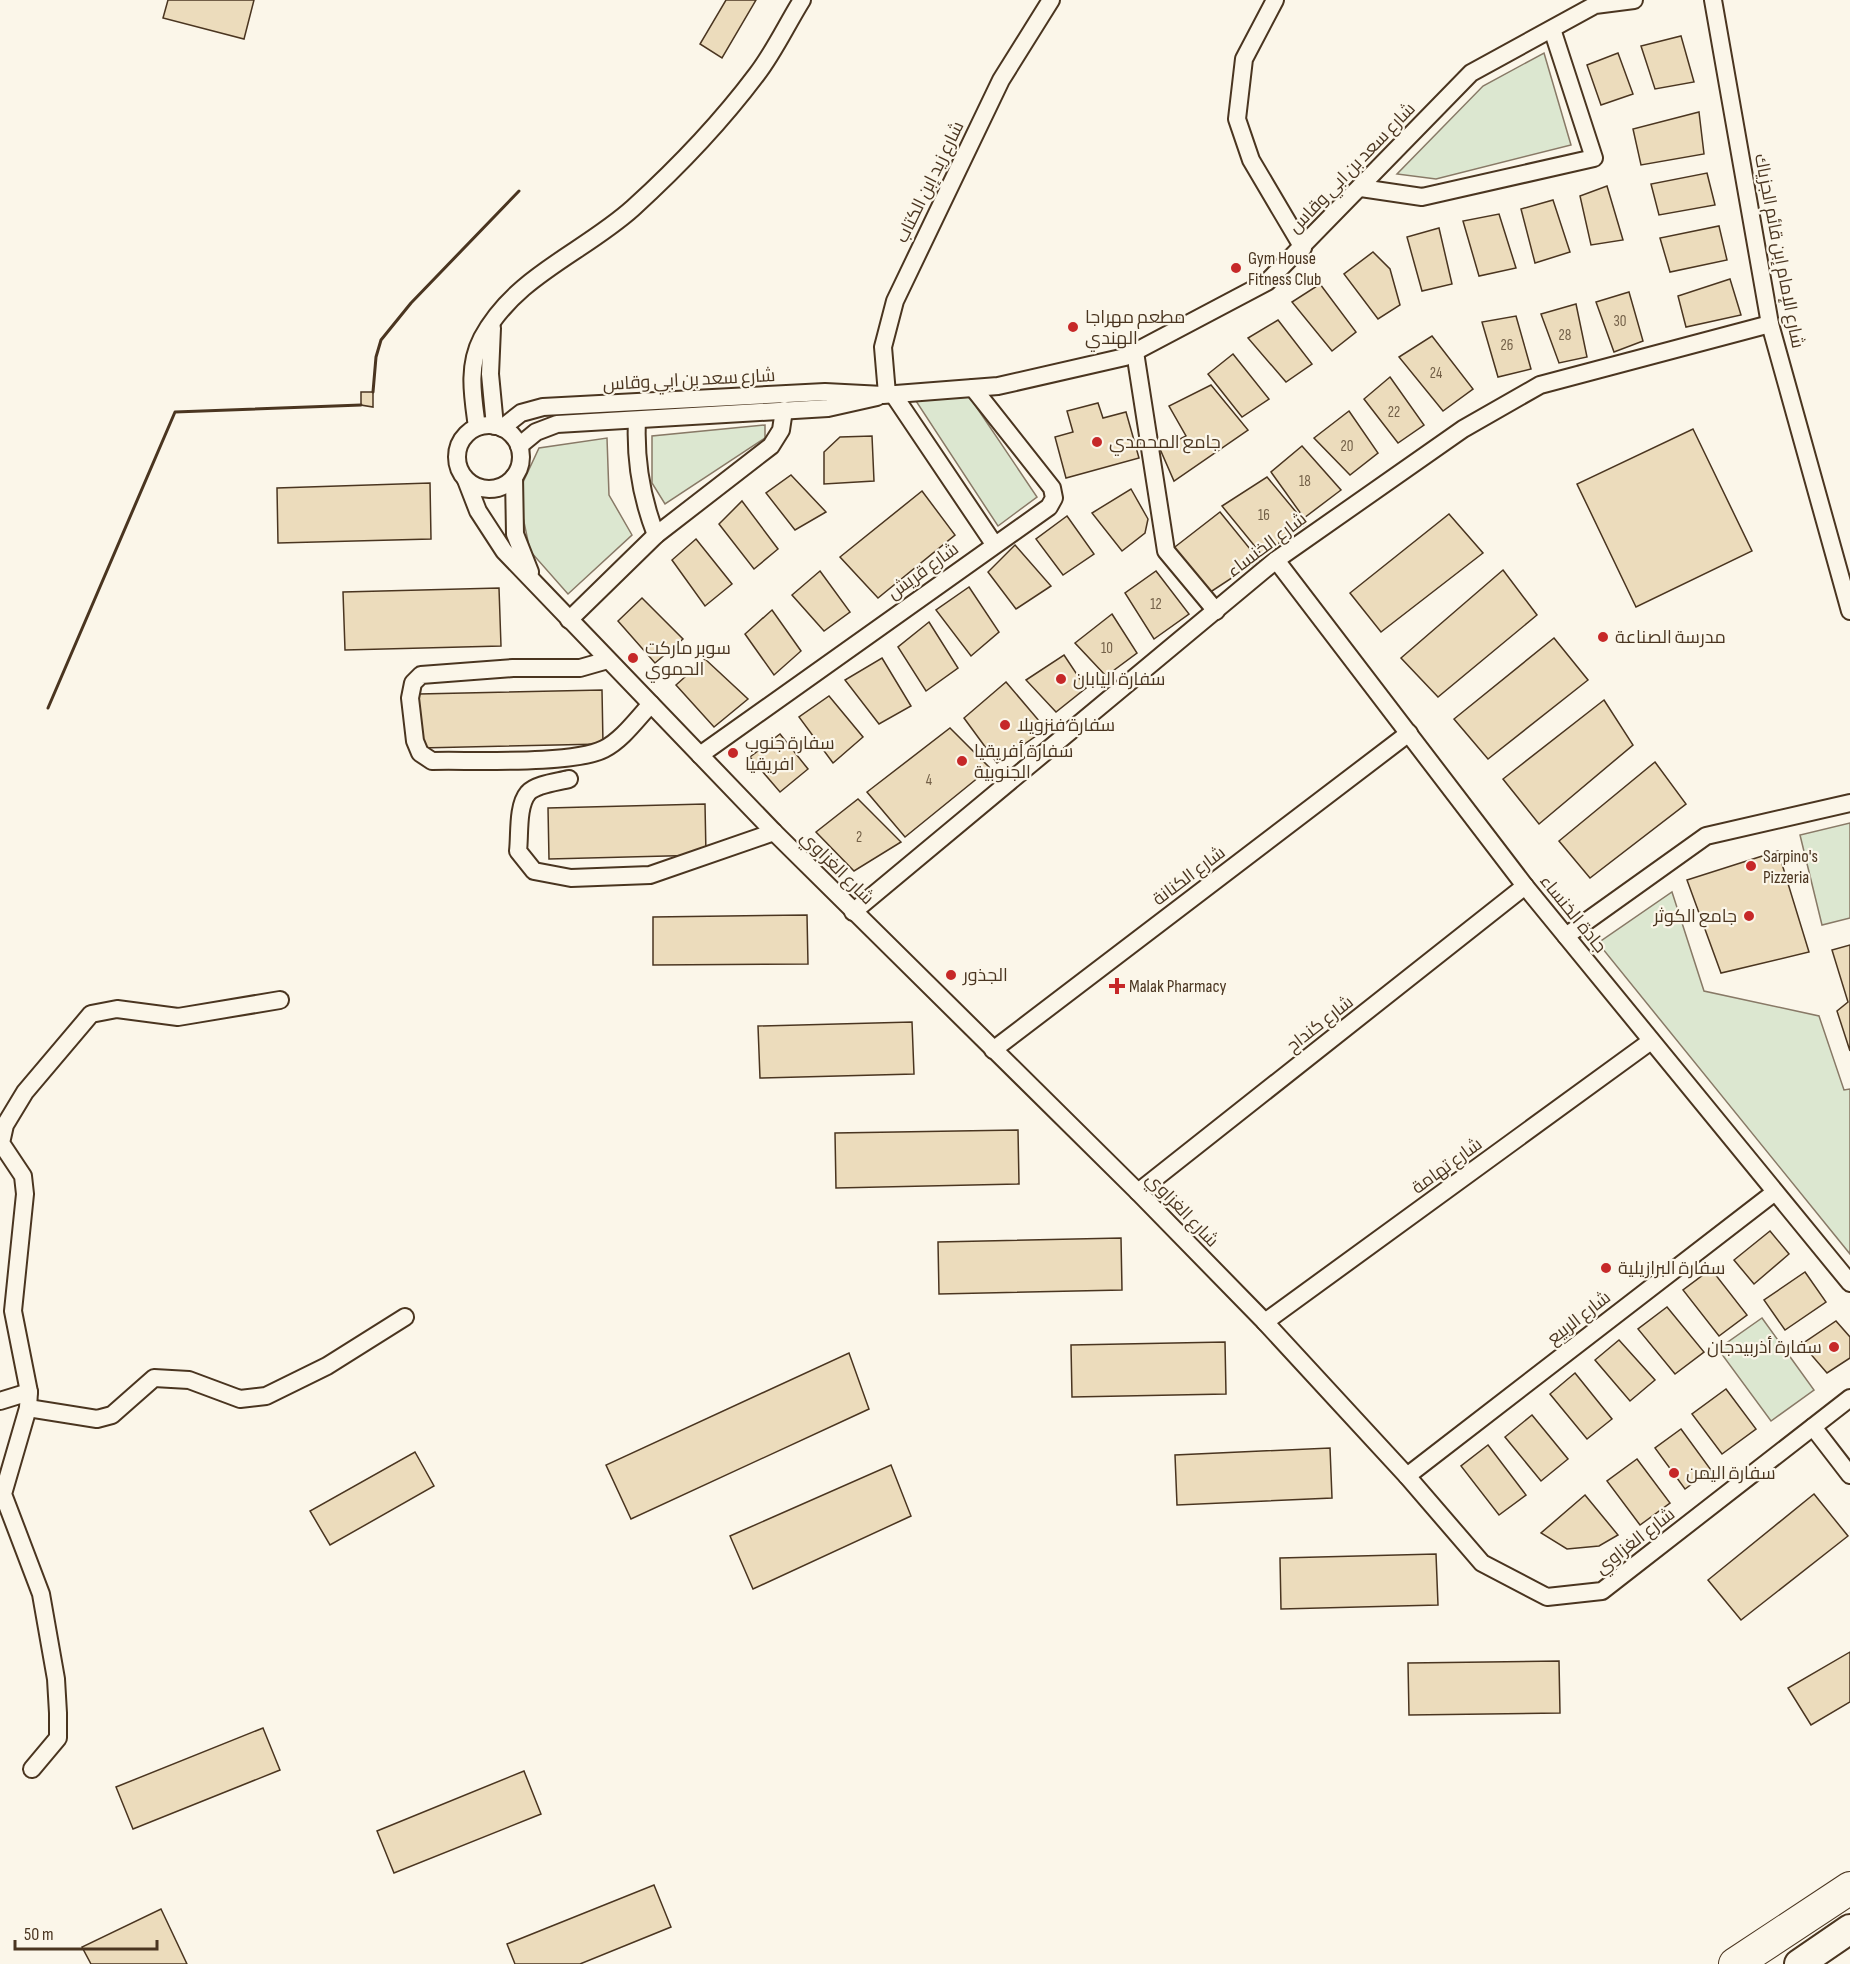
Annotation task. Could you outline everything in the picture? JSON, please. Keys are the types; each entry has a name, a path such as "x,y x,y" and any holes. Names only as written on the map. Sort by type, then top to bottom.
{"highway":[{"path":"1735,1964 1850,1888"},
{"path":"1799,1964 1850,1929"}],"street":[{"path":"477,427 472,378 473,365 482,339 492,321 544,270 631,210 696,145 758,74 802,0"},
{"name":"شارع زيد إبن الكتاب","path":"888,394 883,347 895,301 1001,80 1051,0"},
{"path":"1275,0 1244,58 1237,119 1251,160 1303,248"},
{"name":"شارع سعد بن ابي وقاس","path":"499,427 521,413 543,407 835,392 888,394 973,388 1010,383 1125,357 1267,282 1303,248 1471,73 1596,5 1634,0"},
{"name":"شارع الإمام إبن قائم الجزياك","path":"1713,0 1770,324 1848,587 1850,611"},
{"path":"1361,188 1422,197 1594,158 1552,29"},
{"path":"492,321 490,374 499,427"},
{"name":"شارع الخنساء","path":"853,912 1276,560 1463,429 1540,385 1770,324"},
{"path":"1134,352 1166,551 1216,611"},
{"name":"شارع قريش","path":"700,755 1049,507 1054,498 1052,488 973,388"},
{"path":"888,394 994,544"},
{"name":"شارع سعد بن ابي وقاس","path":"519,446 536,432 557,424 842,406 888,394"},
{"path":"569,620 656,535 771,446 781,430 784,410"},
{"path":"637,420 637,467 641,490 656,535"},
{"path":"477,427 499,427 515,438 519,446 521,462 514,477 507,484 482,489 466,480 457,465 458,447 469,432 477,427"},
{"name":"شارع الغزاوي","path":"514,477 515,534 532,579"},
{"name":"شارع الغزاوي","path":"466,480 478,511 504,551 774,832 1138,1192 1265,1322 1407,1476 1482,1563 1548,1597 1602,1591 1850,1398"},
{"name":"جادة الخنساء","path":"1276,560 1525,886 1850,1283"},
{"path":"608,660 580,668 513,668 421,675 413,683 410,698 415,741 420,753 432,761 568,758 602,750 614,742 651,704"},
{"name":"شارع الكنانة","path":"993,1050 1408,733"},
{"path":"569,779 537,788 528,793 522,805 519,851 534,871 571,878 650,875 774,832"},
{"path":"1566,936 1706,836 1850,803"},
{"name":"شارع كنداح","path":"1138,1192 1525,886"},
{"path":"32,1769 58,1738 56,1678 41,1594 2,1489 28,1400 13,1311 25,1194 23,1176 1,1143 5,1125 25,1092 91,1014 117,1009 178,1017 280,1000"},
{"name":"شارع تهامة","path":"1265,1322 1651,1041"},
{"name":"شارع الربيع","path":"1407,1476 1775,1192"},
{"path":"0,1401 28,1400 97,1419 112,1415 153,1378 189,1380 240,1399 266,1396 327,1366 405,1317"},
{"path":"1813,1427 1850,1475"}],"green space":[{"path":"1544,53 1571,145 1436,179 1397,174 1483,86"},
{"path":"969,396 1037,497 998,526 914,398"},
{"path":"765,425 765,438 665,504 652,483 652,436"},
{"path":"607,438 609,495 632,535 568,594 530,551 518,493 539,448"},
{"path":"1850,823 1850,918 1822,925 1800,835"},
{"path":"1672,892 1704,991 1819,1016 1844,1090 1850,1089 1850,1254 1598,943"},
{"path":"1762,1318 1814,1390 1771,1421 1718,1349"}],"building":[{"path":"168,0 254,0 244,39 163,18"},
{"path":"726,0 756,0 722,58 700,44"},
{"path":"1681,36 1694,82 1655,89 1641,46"},
{"path":"1618,53 1633,94 1601,105 1587,65"},
{"path":"1699,112 1704,154 1641,165 1633,129"},
{"path":"1707,173 1715,205 1659,215 1651,184"},
{"path":"1607,186 1623,240 1591,245 1580,196"},
{"path":"1553,200 1570,252 1535,263 1521,209"},
{"path":"1499,214 1516,268 1479,276 1463,221"},
{"path":"1719,226 1727,260 1670,272 1660,238"},
{"path":"1439,228 1452,284 1422,291 1407,237"},
{"path":"1373,252 1390,269 1400,305 1378,319 1344,274"},
{"path":"1730,279 1741,315 1686,327 1678,296"},
{"path":"1320,284 1356,332 1332,351 1292,302"},
{"path":"1629,292 1643,341 1614,352 1596,302"},
{"path":"1576,304 1587,357 1559,363 1541,314"},
{"path":"1516,316 1531,369 1498,377 1482,322"},
{"path":"1278,320 1312,364 1286,382 1248,338"},
{"path":"1432,336 1473,389 1443,411 1399,357"},
{"path":"1233,354 1269,399 1242,417 1208,374"},
{"path":"1390,377 1424,425 1398,443 1364,399"},
{"path":"1211,385 1248,430 1174,481 1160,449 1186,436 1169,406"},
{"path":"361,392 373,392 373,407 361,405"},
{"path":"1098,403 1103,418 1126,412 1139,458 1066,478 1055,437 1073,432 1067,411"},
{"path":"1349,411 1378,453 1350,475 1314,438"},
{"path":"1693,429 1752,551 1636,607 1577,484"},
{"path":"872,436 874,481 824,484 824,452 840,437"},
{"path":"1302,446 1341,490 1304,518 1271,472"},
{"path":"791,475 826,512 795,530 766,493"},
{"path":"1267,477 1306,524 1262,555 1222,506"},
{"path":"430,483 431,539 278,543 277,488"},
{"path":"1131,489 1148,519 1145,533 1122,551 1092,513"},
{"path":"922,491 955,535 878,598 840,557"},
{"path":"742,501 778,549 754,569 719,524"},
{"path":"1220,512 1259,560 1209,593 1171,550"},
{"path":"1449,514 1483,553 1381,632 1350,593"},
{"path":"1067,516 1094,554 1063,575 1036,539"},
{"path":"696,539 732,584 705,606 672,560"},
{"path":"1015,545 1051,586 1016,609 988,572"},
{"path":"1503,570 1537,615 1438,697 1401,658"},
{"path":"820,571 850,612 824,631 792,595"},
{"path":"1156,571 1189,614 1154,639 1125,593"},
{"path":"969,587 999,632 971,656 936,610"},
{"path":"499,588 501,646 345,650 343,592"},
{"path":"642,598 683,639 655,663 618,621"},
{"path":"772,610 801,651 774,675 745,634"},
{"path":"1112,614 1137,653 1106,676 1075,643"},
{"path":"929,622 958,668 926,691 898,647"},
{"path":"1554,638 1588,680 1488,759 1454,719"},
{"path":"1064,655 1086,688 1056,712 1026,680"},
{"path":"882,658 911,706 879,724 845,680"},
{"path":"705,659 748,699 714,727 676,685"},
{"path":"1006,682 1046,729 997,763 964,718"},
{"path":"602,690 603,744 420,748 419,694"},
{"path":"829,696 863,737 833,763 799,717"},
{"path":"1604,700 1633,745 1539,824 1503,779"},
{"path":"950,728 990,768 905,837 867,792"},
{"path":"780,734 808,769 780,792 750,757"},
{"path":"1655,762 1686,804 1590,878 1559,841"},
{"path":"858,799 901,842 854,871 816,832"},
{"path":"705,804 706,855 549,859 548,808"},
{"name":"جامع الكوثر","path":"1778,851 1809,952 1721,973 1687,880"},
{"path":"807,915 808,964 653,965 653,917"},
{"path":"1850,945 1850,1051 1837,1011 1848,1002 1832,950"},
{"path":"912,1022 914,1074 760,1078 758,1026"},
{"path":"1018,1130 1019,1184 836,1188 835,1133"},
{"path":"1770,1231 1789,1254 1754,1284 1734,1260"},
{"path":"1121,1238 1122,1290 939,1294 938,1242"},
{"path":"1711,1269 1747,1315 1719,1336 1683,1290"},
{"path":"1805,1272 1826,1302 1785,1330 1764,1300"},
{"path":"1667,1307 1704,1352 1675,1374 1638,1329"},
{"path":"1836,1321 1850,1337 1850,1358 1827,1373 1802,1344"},
{"path":"1619,1340 1655,1380 1630,1401 1595,1360"},
{"path":"1225,1342 1226,1394 1072,1397 1071,1345"},
{"path":"849,1353 869,1409 631,1519 606,1465"},
{"path":"1575,1373 1612,1419 1587,1439 1550,1394"},
{"path":"1726,1389 1756,1429 1722,1454 1692,1414"},
{"path":"1532,1415 1568,1459 1541,1481 1505,1437"},
{"path":"1681,1429 1711,1470 1685,1489 1655,1448"},
{"path":"1488,1445 1526,1495 1499,1515 1461,1466"},
{"path":"1330,1448 1332,1498 1177,1505 1175,1455"},
{"path":"415,1452 434,1486 330,1545 310,1511"},
{"path":"1637,1459 1670,1503 1640,1525 1607,1481"},
{"path":"891,1465 911,1516 753,1589 730,1536"},
{"path":"1814,1494 1848,1536 1741,1620 1708,1580"},
{"path":"1585,1495 1618,1535 1599,1546 1567,1549 1541,1533"},
{"path":"1436,1554 1438,1605 1281,1609 1280,1558"},
{"path":"1850,1652 1850,1702 1811,1725 1788,1688"},
{"path":"1559,1661 1560,1713 1409,1715 1408,1663"},
{"path":"263,1728 280,1770 133,1829 116,1787"},
{"path":"524,1771 541,1814 394,1873 377,1831"},
{"path":"654,1885 671,1927 580,1964 515,1964 507,1944"},
{"path":"161,1909 187,1964 91,1964 82,1947"}],"wall":[{"path":"373,392 376,357 381,340 411,303 519,191"},
{"path":"48,708 175,412 361,405"}],"place":[{"name":"Gym House Fitness Club","path":"1236,268"},
{"name":"مطعم مهراجا الهندي","path":"1073,327"},
{"name":"جامع المحمدي","path":"1097,442"},
{"name":"مدرسة الصناعة","path":"1603,637"},
{"name":"سوبر ماركت الحموي","path":"633,658"},
{"name":"سفارة اليابان","path":"1061,679"},
{"name":"سفارة فنزويلا","path":"1005,725"},
{"name":"سفارة جنوب افريقيا","path":"733,753"},
{"name":"سفارة أفريقيا الجنوبية","path":"962,761"},
{"name":"Sarpino's Pizzeria","path":"1751,866"},
{"name":"جامع الكوثر","path":"1749,916"},
{"name":"الجذور","path":"951,975"},
{"name":"Malak Pharmacy","path":"1117,986"},
{"name":"سفارة البرازيلية","path":"1606,1268"},
{"name":"سفارة أذربيدجان","path":"1834,1347"},
{"name":"سفارة اليمن","path":"1674,1473"}]}
